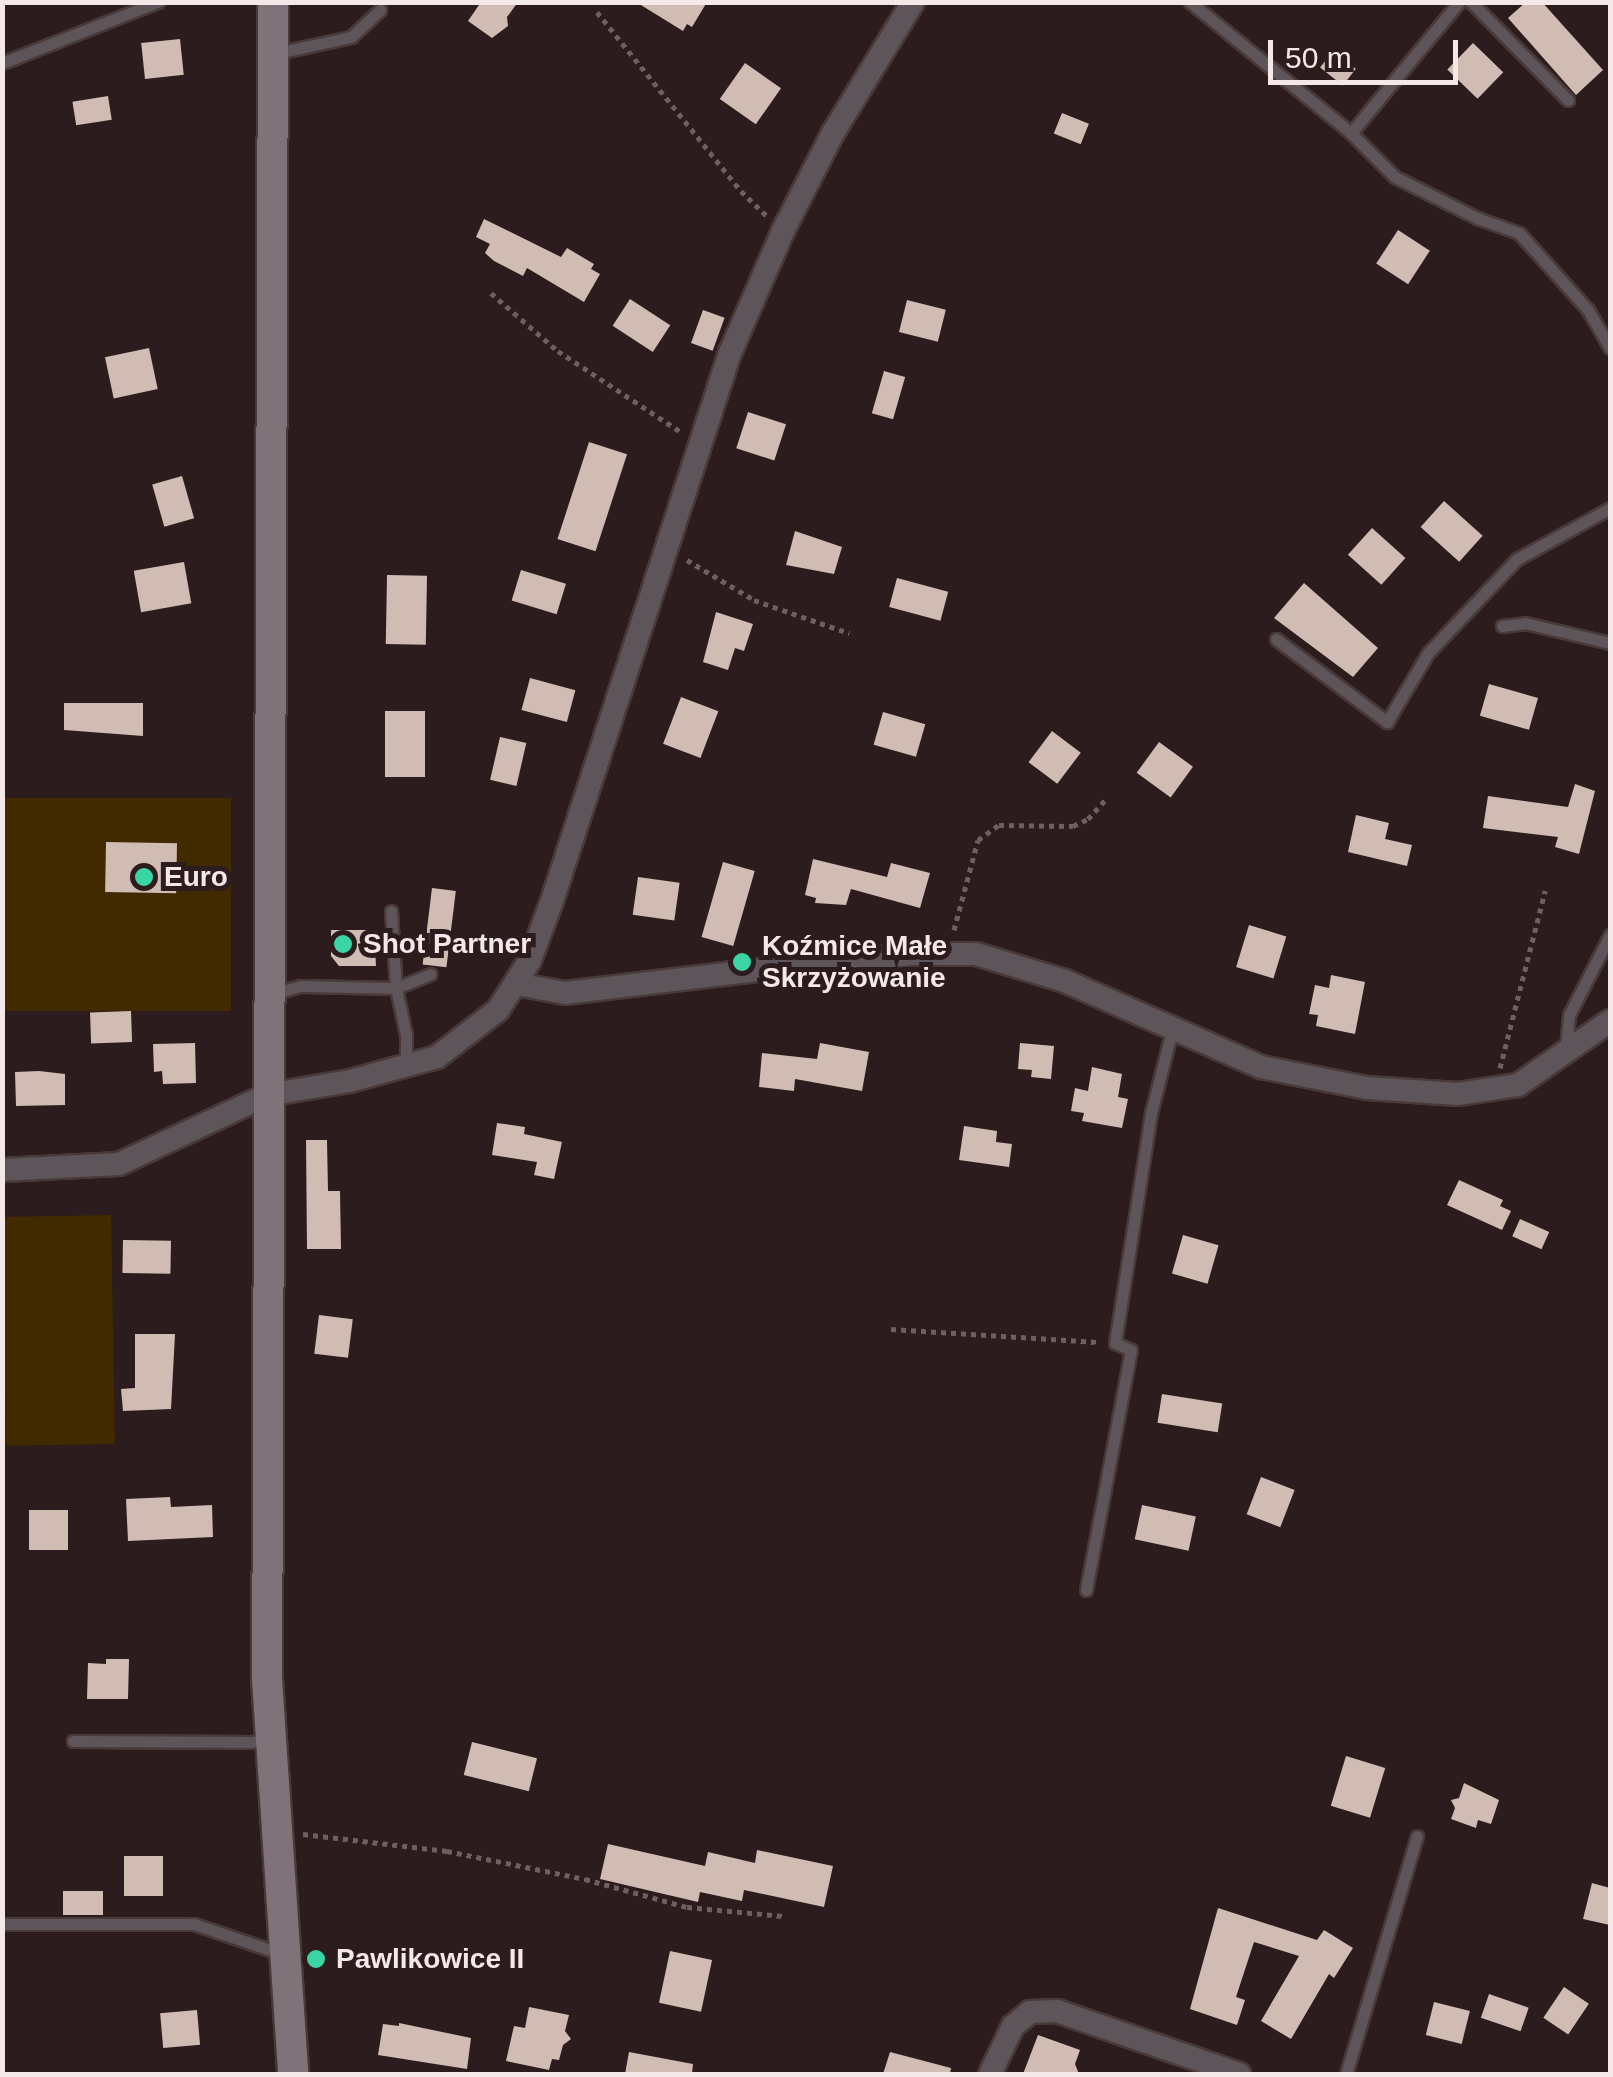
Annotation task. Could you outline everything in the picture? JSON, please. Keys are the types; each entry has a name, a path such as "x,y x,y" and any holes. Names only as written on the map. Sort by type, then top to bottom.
{"main road":[{"path":"273,2 267,1095 270,1738 293,2074"}],"street":[{"path":"2,1170 120,1164 267,1095 406,1068 436,1057 483,1025 516,984 552,901 730,353 783,231 834,133 913,2"},
{"path":"516,984 565,993 948,952 1002,959 1035,970 1261,1068 1306,1078 1429,1092 1499,1091 1518,1085 1610,1022"},
{"path":"990,2074 1013,2026 1030,2012 1057,2011 1239,2074"}],"lane":[{"path":"2,63 158,2"},
{"path":"1190,2 1350,133 1395,177 1477,218 1519,234 1588,310 1610,348"},
{"path":"1350,133 1459,2"},
{"path":"1471,2 1568,100"},
{"path":"273,54 351,37 380,10"},
{"path":"1276,639 1387,722 1428,653 1518,559 1610,508"},
{"path":"1502,626 1525,623 1610,643"},
{"path":"391,910 396,988 406,1035 406,1068"},
{"path":"1566,1053 1569,1015 1610,935"},
{"path":"268,995 300,986 396,988 430,974"},
{"path":"1086,1590 1132,1350 1114,1343 1151,1113 1172,1030"},
{"path":"73,1741 252,1742 270,1738"},
{"path":"1346,2074 1416,1836"},
{"path":"2,1924 194,1924 282,1954"}],"path":[{"path":"596,12 741,191 783,231"},
{"path":"491,293 558,351 701,444"},
{"path":"668,548 754,600 849,633"},
{"path":"948,952 978,840 1000,825 1073,826 1106,800"},
{"path":"1499,1091 1500,1062 1545,891"},
{"path":"891,1329 1114,1343"},
{"path":"275,1831 447,1851 585,1878 622,1892 687,1907 783,1916"}],"shaded area":[{"path":"2,798 231,798 231,1011 2,1011"},
{"path":"111,1215 115,1444 6,1446 2,1217"}],"building":[{"path":"481,2 518,2 507,17 508,26 492,38 468,21"},
{"path":"636,2 707,2 692,27 687,24 683,31"},
{"path":"1526,2 1542,2 1603,70 1576,95 1508,18"},
{"path":"180,39 184,75 145,79 141,43"},
{"path":"1473,43 1503,72 1478,99 1447,70"},
{"path":"1333,51 1356,69 1343,85 1320,68"},
{"path":"745,63 781,88 756,124 720,99"},
{"path":"108,96 112,120 76,125 72,102"},
{"path":"1062,113 1089,124 1081,144 1054,133"},
{"path":"484,219 561,257 567,248 594,264 591,269 600,274 584,302 527,268 523,276 494,261 485,253 490,244 476,237"},
{"path":"1398,230 1430,251 1408,284 1376,264"},
{"path":"630,299 670,325 653,352 613,326"},
{"path":"907,300 946,310 938,342 899,332"},
{"path":"703,310 725,318 713,351 691,343"},
{"path":"149,348 158,389 114,398 105,357"},
{"path":"884,371 905,377 893,419 872,413"},
{"path":"748,412 786,424 774,461 736,448"},
{"path":"589,442 627,454 596,551 557,539"},
{"path":"182,476 194,518 164,527 152,485"},
{"path":"1444,501 1483,536 1459,562 1421,527"},
{"path":"1372,528 1405,558 1381,585 1348,555"},
{"path":"795,531 842,547 834,574 786,565"},
{"path":"184,562 191,603 141,612 134,571"},
{"path":"521,570 566,584 557,614 512,601"},
{"path":"387,575 427,576 426,645 386,644"},
{"path":"897,578 948,592 940,621 889,607"},
{"path":"1304,583 1378,648 1353,677 1274,618"},
{"path":"716,612 753,624 744,651 735,648 728,670 703,662"},
{"path":"530,678 575,690 567,722 521,710"},
{"path":"1489,684 1538,698 1529,730 1480,716"},
{"path":"681,697 718,711 700,758 663,744"},
{"path":"64,703 143,703 143,736 64,730"},
{"path":"385,711 425,711 425,777 385,777"},
{"path":"883,712 925,724 916,757 874,745"},
{"path":"1052,731 1081,753 1057,784 1029,762"},
{"path":"500,737 526,743 516,786 490,780"},
{"path":"1159,742 1193,767 1171,797 1137,773"},
{"path":"1575,784 1595,791 1579,854 1555,847 1558,837 1483,828 1488,796 1568,807"},
{"path":"1356,815 1389,823 1385,839 1412,845 1407,866 1348,852"},
{"path":"106,842 177,843 176,893 105,892"},
{"path":"813,859 887,877 891,863 930,873 920,908 851,889 846,905 815,903 816,898 805,895"},
{"path":"723,862 755,871 733,946 702,937"},
{"path":"638,877 680,883 674,920 633,915"},
{"path":"432,888 456,891 446,967 423,964"},
{"path":"1249,925 1286,936 1273,978 1236,967"},
{"path":"331,930 374,930 376,966 339,966 331,956"},
{"path":"1331,975 1365,982 1355,1034 1316,1026 1318,1015 1309,1014 1315,985 1329,988"},
{"path":"131,1011 132,1042 91,1043 90,1012"},
{"path":"195,1043 196,1083 163,1084 162,1071 154,1072 153,1044"},
{"path":"820,1043 869,1052 862,1091 795,1079 794,1091 759,1087 762,1053 817,1059"},
{"path":"1020,1043 1054,1046 1051,1079 1031,1077 1032,1070 1018,1069"},
{"path":"1092,1067 1122,1074 1118,1097 1128,1099 1122,1128 1082,1121 1084,1113 1071,1111 1075,1088 1088,1091"},
{"path":"15,1072 65,1074 65,1105 16,1106"},
{"path":"497,1123 525,1127 524,1134 562,1142 554,1179 534,1175 537,1162 492,1155"},
{"path":"964,1126 997,1131 996,1142 1012,1144 1009,1167 959,1160"},
{"path":"306,1140 327,1140 328,1191 340,1191 341,1249 307,1249"},
{"path":"1459,1180 1503,1200 1500,1206 1511,1211 1502,1230 1447,1205"},
{"path":"1520,1219 1549,1232 1542,1249 1512,1236"},
{"path":"1183,1235 1219,1245 1208,1284 1172,1273"},
{"path":"123,1240 171,1241 170,1274 122,1273"},
{"path":"319,1315 353,1319 348,1358 314,1354"},
{"path":"135,1334 175,1334 171,1409 123,1411 121,1389 135,1388"},
{"path":"1162,1394 1222,1404 1218,1432 1157,1423"},
{"path":"1261,1477 1295,1490 1280,1527 1247,1514"},
{"path":"170,1497 171,1507 212,1505 213,1537 128,1541 126,1499"},
{"path":"1142,1505 1196,1516 1189,1551 1135,1539"},
{"path":"29,1510 68,1510 68,1550 29,1550"},
{"path":"106,1659 129,1659 128,1699 87,1699 88,1663 106,1664"},
{"path":"472,1742 537,1758 529,1791 464,1775"},
{"path":"1346,1756 1385,1768 1370,1818 1331,1806"},
{"path":"1464,1783 1499,1800 1491,1824 1478,1820 1476,1828 1451,1819 1455,1808 1451,1800 1459,1798"},
{"path":"608,1844 705,1866 708,1852 755,1863 757,1850 833,1866 824,1907 744,1890 742,1901 700,1892 698,1902 600,1879"},
{"path":"124,1856 163,1856 163,1896 124,1896"},
{"path":"1592,1883 1610,1888 1610,1925 1583,1919"},
{"path":"63,1891 103,1891 103,1915 63,1915"},
{"path":"1218,1908 1317,1940 1324,1930 1353,1948 1334,1978 1329,1974 1291,2039 1261,2021 1299,1956 1254,1942 1236,1997 1245,2000 1237,2025 1190,2009"},
{"path":"670,1951 712,1960 701,2012 659,2003"},
{"path":"1564,1987 1589,2004 1568,2034 1543,2018"},
{"path":"1489,1994 1529,2008 1521,2031 1481,2018"},
{"path":"1434,2002 1470,2011 1462,2044 1426,2035"},
{"path":"529,2007 569,2015 565,2031 571,2039 563,2045 559,2060 552,2059 549,2070 506,2061 514,2026 525,2028"},
{"path":"197,2010 200,2045 163,2048 160,2013"},
{"path":"399,2023 471,2038 467,2069 378,2055 383,2024"},
{"path":"1038,2035 1080,2050 1075,2064 1079,2074 1023,2074"},
{"path":"629,2052 693,2064 692,2074 625,2074"},
{"path":"890,2052 951,2068 950,2074 883,2074"}],"place":[{"name":"Euro","path":"144,877"},
{"name":"Shot Partner","path":"343,944"},
{"name":"Koźmice Małe Skrzyżowanie","path":"742,962"},
{"name":"Pawlikowice II","path":"316,1959"}]}
